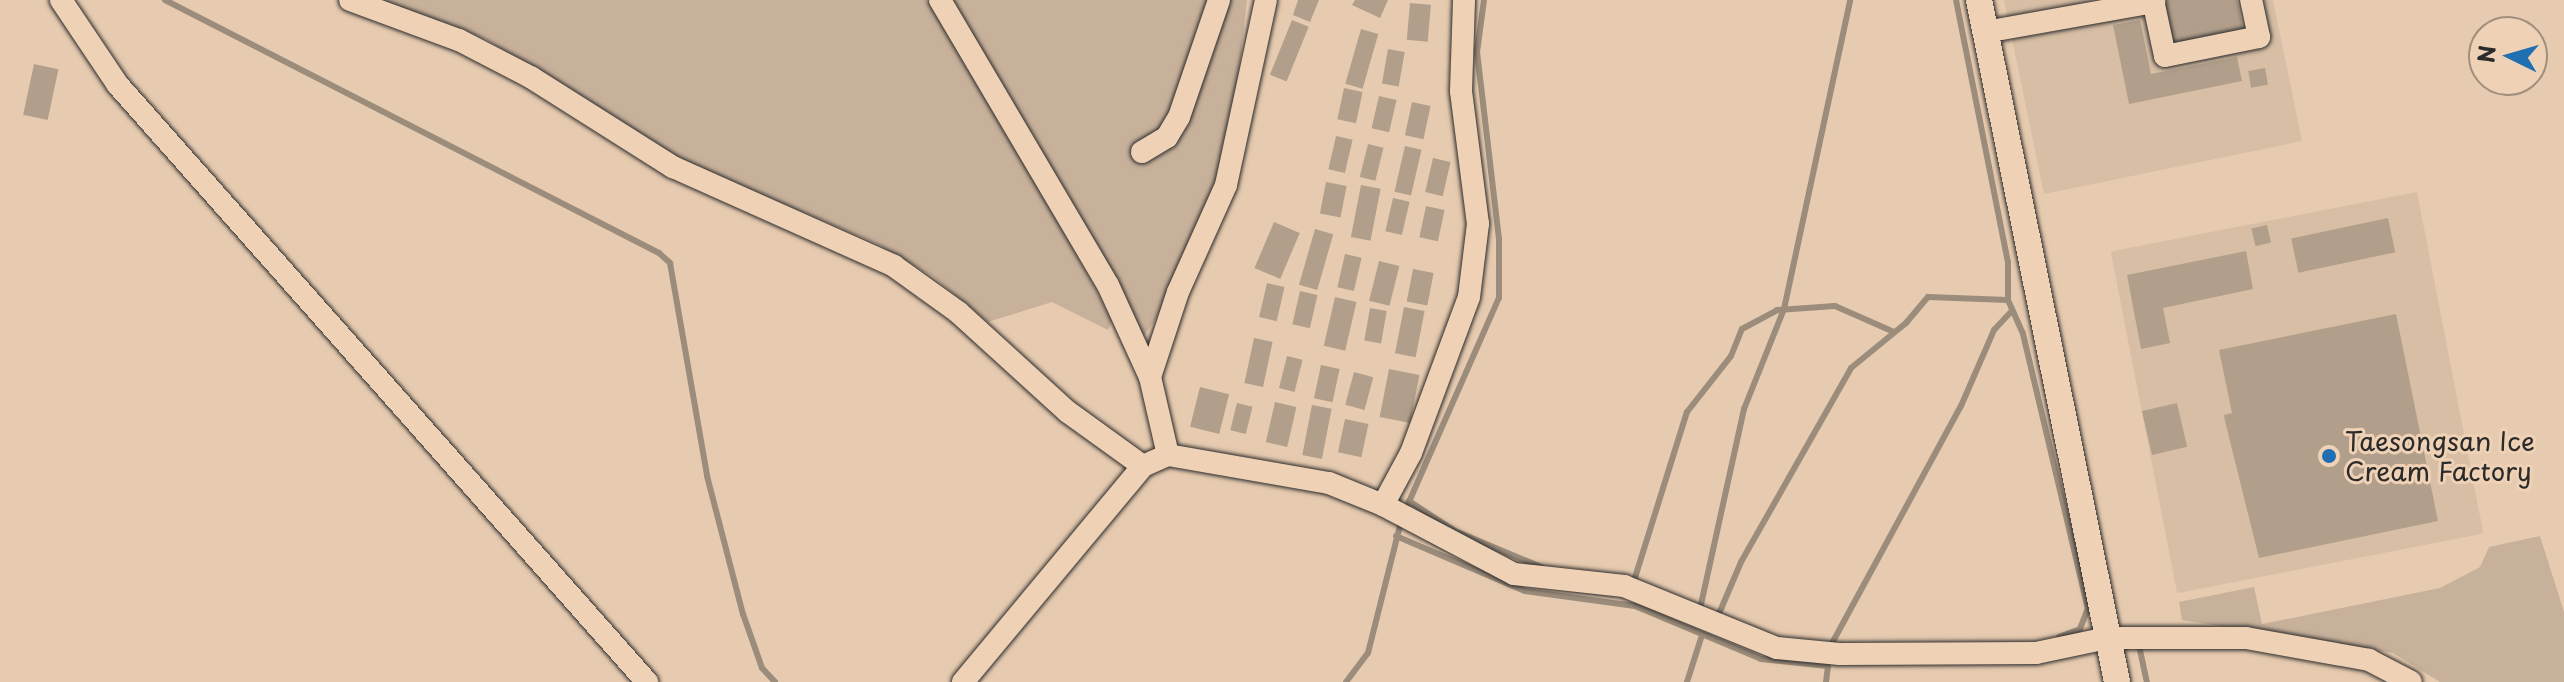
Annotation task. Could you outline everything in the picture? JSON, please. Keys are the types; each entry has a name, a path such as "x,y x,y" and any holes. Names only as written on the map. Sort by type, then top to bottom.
{"street":[{"path":"61,0 118,85 647,682"},
{"path":"350,0 459,40 532,78 673,167 894,266 958,312 1068,412 1143,466"},
{"path":"940,0 1108,285 1150,377 1168,455"},
{"path":"1142,152 1167,137 1179,117 1219,0"},
{"path":"1150,377 1178,292 1226,185 1266,0"},
{"path":"1395,512 1411,453 1469,297 1478,224 1461,91 1464,0"},
{"path":"1979,0 2117,682"},
{"path":"1985,32 2154,1 2165,56 2259,37 2251,0"},
{"path":"963,682 1143,466 1168,455 1329,483 1395,512 1514,574 1624,586 1777,648 1840,654 2036,653 2107,638 2246,638 2369,660 2411,682"}],"shaded area":[{"path":"379,0 926,0 960,44 1096,289 1112,321 1108,330 1052,302 988,322 934,277 876,243 680,160 486,39"},
{"path":"951,0 1213,0 1190,72 1152,154 1226,0 1247,0 1231,141 1215,193 1161,312 1143,337"},
{"path":"2004,0 2273,0 2302,141 2044,194"},
{"name":"Taesongsan Ice Cream Factory","path":"2417,192 2483,534 2177,593 2111,252"},
{"path":"2540,536 2564,612 2564,682 2440,682 2393,653 2182,620 2179,602 2254,587 2262,624 2440,588 2480,567 2489,547"}],"building":[{"path":"1298,0 1319,0 1310,22 1293,15"},
{"path":"1355,0 1388,0 1380,18 1352,5"},
{"path":"2164,0 2237,0 2243,30 2173,44"},
{"path":"1410,3 1431,5 1428,42 1407,40"},
{"path":"1292,20 1309,27 1287,81 1270,75"},
{"path":"2140,20 2151,74 2237,57 2242,81 2129,104 2113,25"},
{"path":"1361,29 1378,34 1363,89 1345,84"},
{"path":"1388,49 1405,52 1399,86 1382,83"},
{"path":"34,64 58,69 48,120 23,115"},
{"path":"2265,68 2268,85 2251,88 2248,71"},
{"path":"1344,88 1363,92 1356,123 1337,119"},
{"path":"1379,96 1397,100 1389,132 1372,128"},
{"path":"1412,102 1431,106 1424,139 1405,135"},
{"path":"1336,136 1353,140 1345,173 1328,169"},
{"path":"1368,144 1384,148 1375,181 1360,177"},
{"path":"1405,146 1422,150 1411,196 1394,192"},
{"path":"1433,158 1451,162 1443,196 1425,192"},
{"path":"1326,182 1347,186 1341,217 1320,213"},
{"path":"1361,185 1381,189 1371,241 1351,237"},
{"path":"1393,198 1410,202 1402,235 1385,231"},
{"path":"1426,206 1445,210 1438,241 1419,237"},
{"path":"2388,218 2395,252 2298,273 2291,239"},
{"path":"1274,222 1300,233 1280,279 1254,268"},
{"path":"2267,225 2271,243 2255,246 2251,229"},
{"path":"1315,229 1333,234 1317,290 1299,285"},
{"path":"2246,251 2253,289 2163,308 2170,343 2141,349 2127,275"},
{"path":"1345,254 1362,258 1354,291 1337,287"},
{"path":"1379,261 1399,266 1389,306 1369,301"},
{"path":"1413,269 1434,273 1427,305 1407,301"},
{"path":"1267,283 1285,287 1277,321 1259,317"},
{"path":"1300,291 1318,295 1310,328 1292,324"},
{"path":"1335,297 1356,302 1345,351 1324,346"},
{"path":"1404,307 1425,311 1416,357 1395,353"},
{"path":"1370,308 1387,311 1381,343 1364,340"},
{"name":"Taesongsan Ice Cream Factory","path":"2396,314 2438,521 2259,558 2225,421 2224,415 2232,413 2219,350"},
{"path":"1254,338 1273,342 1263,387 1244,383"},
{"path":"1287,356 1303,360 1295,392 1279,388"},
{"path":"1321,365 1340,369 1333,402 1314,398"},
{"path":"1389,369 1419,375 1410,423 1380,417"},
{"path":"1354,372 1373,377 1365,410 1345,405"},
{"path":"1200,387 1229,394 1219,434 1190,427"},
{"path":"1275,402 1296,407 1287,447 1266,442"},
{"path":"1237,403 1253,407 1246,434 1230,430"},
{"path":"2177,403 2187,447 2152,455 2142,411"},
{"path":"1312,405 1332,409 1322,459 1302,455"},
{"path":"1345,419 1368,424 1361,457 1338,452"}],"waterway":[{"path":"165,0 659,253 670,263 707,476 743,614 762,668 775,682"},
{"path":"1408,504 1499,298 1499,239 1477,52 1484,0"},
{"path":"1700,609 1744,409 1784,309 1850,0"},
{"path":"1956,0 2008,262 2008,300 2023,334 2088,608 2080,629 2059,637"},
{"path":"1718,616 1741,562 1851,368 1906,323 1928,297 2008,300"},
{"path":"1633,584 1687,412 1731,356 1742,329 1777,310 1835,306 1892,331"},
{"path":"1830,647 1961,406 1994,330 2012,311"},
{"path":"1409,501 1455,531 1541,567"},
{"path":"1346,682 1368,653 1401,522"},
{"path":"1396,536 1525,591 1635,606 1761,659 1828,666 1826,682"},
{"path":"1687,682 1702,635"},
{"path":"2140,650 2147,682"}],"place":[{"name":"Taesongsan Ice Cream Factory","path":"2329,456"}]}
